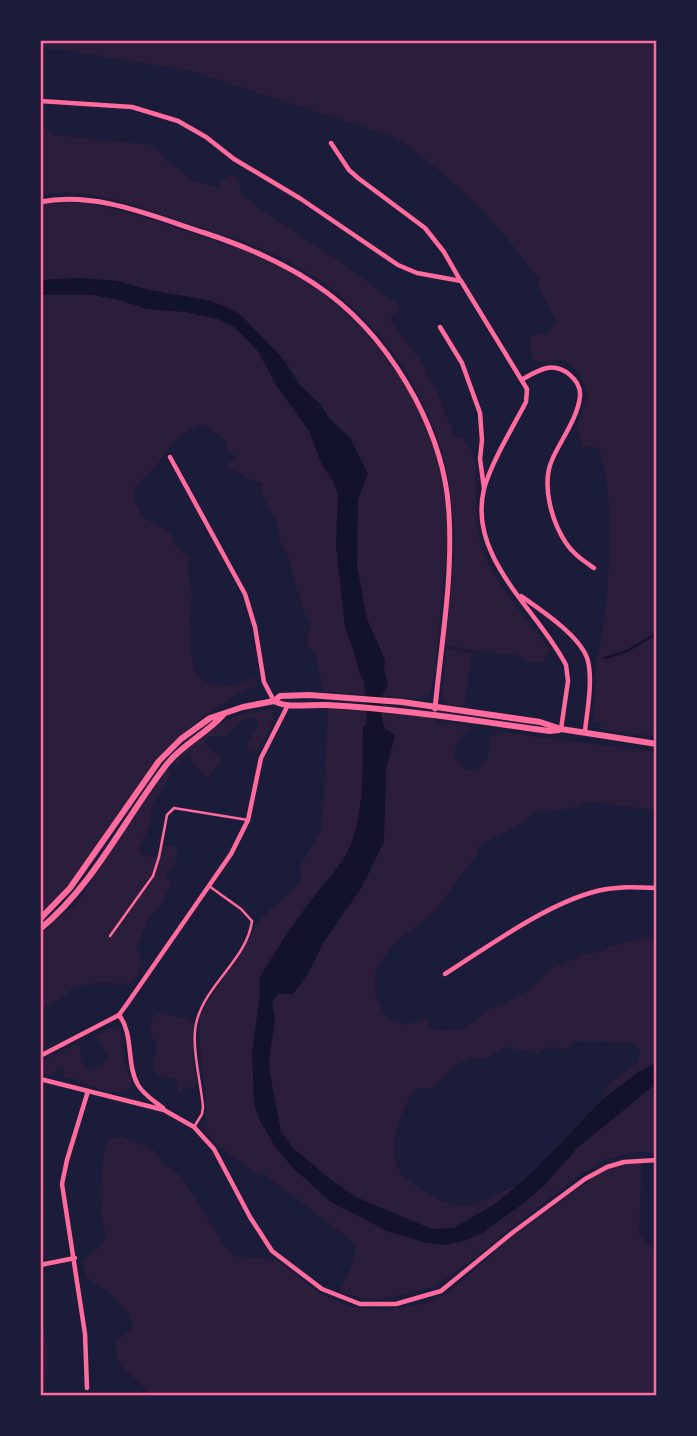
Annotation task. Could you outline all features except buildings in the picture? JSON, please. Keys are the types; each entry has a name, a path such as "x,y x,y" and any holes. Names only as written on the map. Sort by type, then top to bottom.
{"main road":[{"path":"40,919 70,888 171,748 202,723 243,707 274,701 280,696 345,697 402,702 435,711 550,732 561,729 657,744"},
{"path":"274,701 281,705 435,711"},
{"path":"40,929 56,916 80,887 169,762 225,713"}],"street":[{"path":"40,101 132,107 178,121 206,136 234,159 301,199 397,265 417,273 461,281"},
{"path":"331,143 344,164 358,178 425,228 444,252 523,379 528,395 484,489"},
{"path":"40,202 70,199 107,203 223,239 285,265 307,278 330,294 374,334 392,358 421,410 443,467 450,534 435,711"},
{"path":"440,327 462,363 480,413 484,527 490,547 505,577 566,665 568,681 561,729"},
{"path":"523,379 540,370 556,368 572,377 579,389 578,404 550,463 547,482 554,514 566,543 575,554 594,568"},
{"path":"170,457 245,594 255,627 264,682 274,701"},
{"path":"518,593 569,634 585,653 589,685 584,733"},
{"path":"40,1056 119,1015 231,854 248,820 261,758 288,705"},
{"path":"444,974 551,909 579,897 610,889 657,888"},
{"path":"119,1015 125,1023 138,1085 164,1110 194,1127 214,1149 250,1217 272,1251 314,1284 348,1301 381,1306 430,1296 453,1283 564,1193 599,1171 624,1162 657,1160"},
{"path":"40,1079 164,1110"},
{"path":"87,1388 85,1334 62,1184 66,1160 88,1091"},
{"path":"40,1265 75,1258"}],"lane":[{"path":"110,936 153,876 169,812 174,808 248,820"},
{"path":"194,1127 203,1107 196,1021 204,1003 245,943 252,921 241,909 208,886"}],"shaded area":[{"path":"40,40 657,40 657,737 600,729 601,722 594,722 596,662 605,617 610,539 603,463 597,447 582,447 579,420 588,394 578,371 563,361 534,362 531,337 538,332 547,335 556,322 539,287 539,280 501,232 443,174 410,147 391,136 191,71 58,49 40,49"},
{"path":"40,121 53,135 153,145 189,179 217,187 226,177 232,175 239,180 241,194 254,205 338,260 399,305 400,310 392,315 391,321 427,370 425,374 436,389 455,437 464,437 472,453 476,476 478,530 485,555 510,598 550,650 543,661 535,662 510,653 445,646 454,547 453,514 447,475 437,436 421,399 401,365 377,333 349,304 318,279 261,249 116,200 78,193 40,195"},
{"path":"72,202 134,214 259,256 313,286 344,312 373,341 397,373 417,408 433,445 443,484 447,544 437,660 430,693 418,699 323,691 316,655 306,644 311,621 306,617 289,558 280,542 277,522 261,494 262,483 228,467 228,462 235,461 235,457 228,451 226,441 203,424 178,438 134,488 137,506 149,521 170,532 176,547 191,559 187,569 192,593 190,648 195,674 204,681 219,685 232,685 253,678 257,682 256,686 236,695 197,721 164,751 68,886 40,915 40,205"},
{"path":"79,278 117,281 207,300 242,316 283,359 300,385 320,404 330,419 350,438 368,474 358,499 357,566 367,619 385,660 384,670 388,684 381,699 382,721 385,728 395,735 386,770 384,842 362,887 323,943 309,972 293,994 278,994 272,1002 275,1019 269,1059 281,1132 293,1148 356,1197 432,1229 454,1228 498,1202 535,1170 603,1099 637,1073 657,1062 657,1083 576,1149 546,1184 524,1203 482,1233 464,1241 445,1245 423,1242 387,1231 331,1202 293,1168 276,1148 259,1119 254,1104 252,1052 260,993 259,979 296,921 345,857 355,830 361,801 363,726 366,725 367,707 364,681 345,627 336,546 338,495 334,483 322,465 309,431 277,386 257,350 234,327 218,319 185,312 147,309 93,295 40,297 40,280"},
{"path":"446,649 472,653 464,707 447,704 442,700"},
{"path":"328,707 436,718 436,724 469,727 473,729 459,740 454,758 467,770 477,769 487,760 491,736 500,732 657,752 657,810 586,802 577,807 532,814 524,822 479,846 477,854 434,912 394,944 378,966 375,972 375,995 386,1017 406,1025 427,1018 430,1029 450,1031 466,1028 490,1008 506,1003 530,989 553,968 584,954 604,951 646,936 657,941 657,1062 637,1073 603,1099 612,1081 639,1061 640,1051 634,1043 573,1042 569,1049 549,1047 538,1054 506,1047 485,1059 471,1058 455,1066 432,1088 415,1089 399,1120 394,1156 403,1176 430,1195 450,1203 468,1205 517,1186 498,1202 564,1164 576,1149 657,1078 657,1154 630,1153 609,1158 581,1174 434,1287 375,1301 342,1293 340,1290 352,1265 356,1244 260,1171 260,1177 216,1144 204,1128 200,1014 263,916 292,891 302,878 298,869 322,829"},
{"path":"267,709 273,711 271,727 254,752 249,751 246,744 259,725 259,721 253,717 240,721 227,737 210,736 204,739 211,751 220,757 221,762 208,777 196,767 189,752 179,764 174,765 193,743 223,723 240,715"},
{"path":"166,770 169,770 171,775 152,805 152,820 139,849 142,855 154,858 165,846 176,847 178,852 173,869 167,870 164,877 172,882 161,906 149,918 136,949 141,961 137,976 129,983 78,986 58,1001 40,1009 40,934 77,903"},
{"path":"163,1012 180,1018 183,1016 195,1026 193,1055 197,1083 192,1089 184,1087 178,1094 177,1080 153,1071 157,1045 150,1027 155,1015"},
{"path":"119,1027 126,1068 132,1083 129,1090 114,1092 97,1088 65,1077 62,1075 64,1068 61,1067 51,1075 40,1073 40,1061 80,1042 83,1065 90,1069 102,1066 108,1056 93,1036"},
{"path":"121,1136 154,1150 162,1162 182,1177 223,1244 234,1256 270,1259 273,1262 275,1259 322,1294 351,1307 386,1310 426,1303 450,1292 515,1234 591,1179 609,1168 642,1160 639,1234 657,1253 657,1396 149,1396 118,1359 117,1340 132,1327 128,1313 110,1293 87,1278 82,1262 104,1240 100,1193 103,1157 107,1140"},
{"path":"40,1314 49,1353 43,1396 40,1396"}],"waterway":[{"path":"605,658 627,651 657,633"}]}
